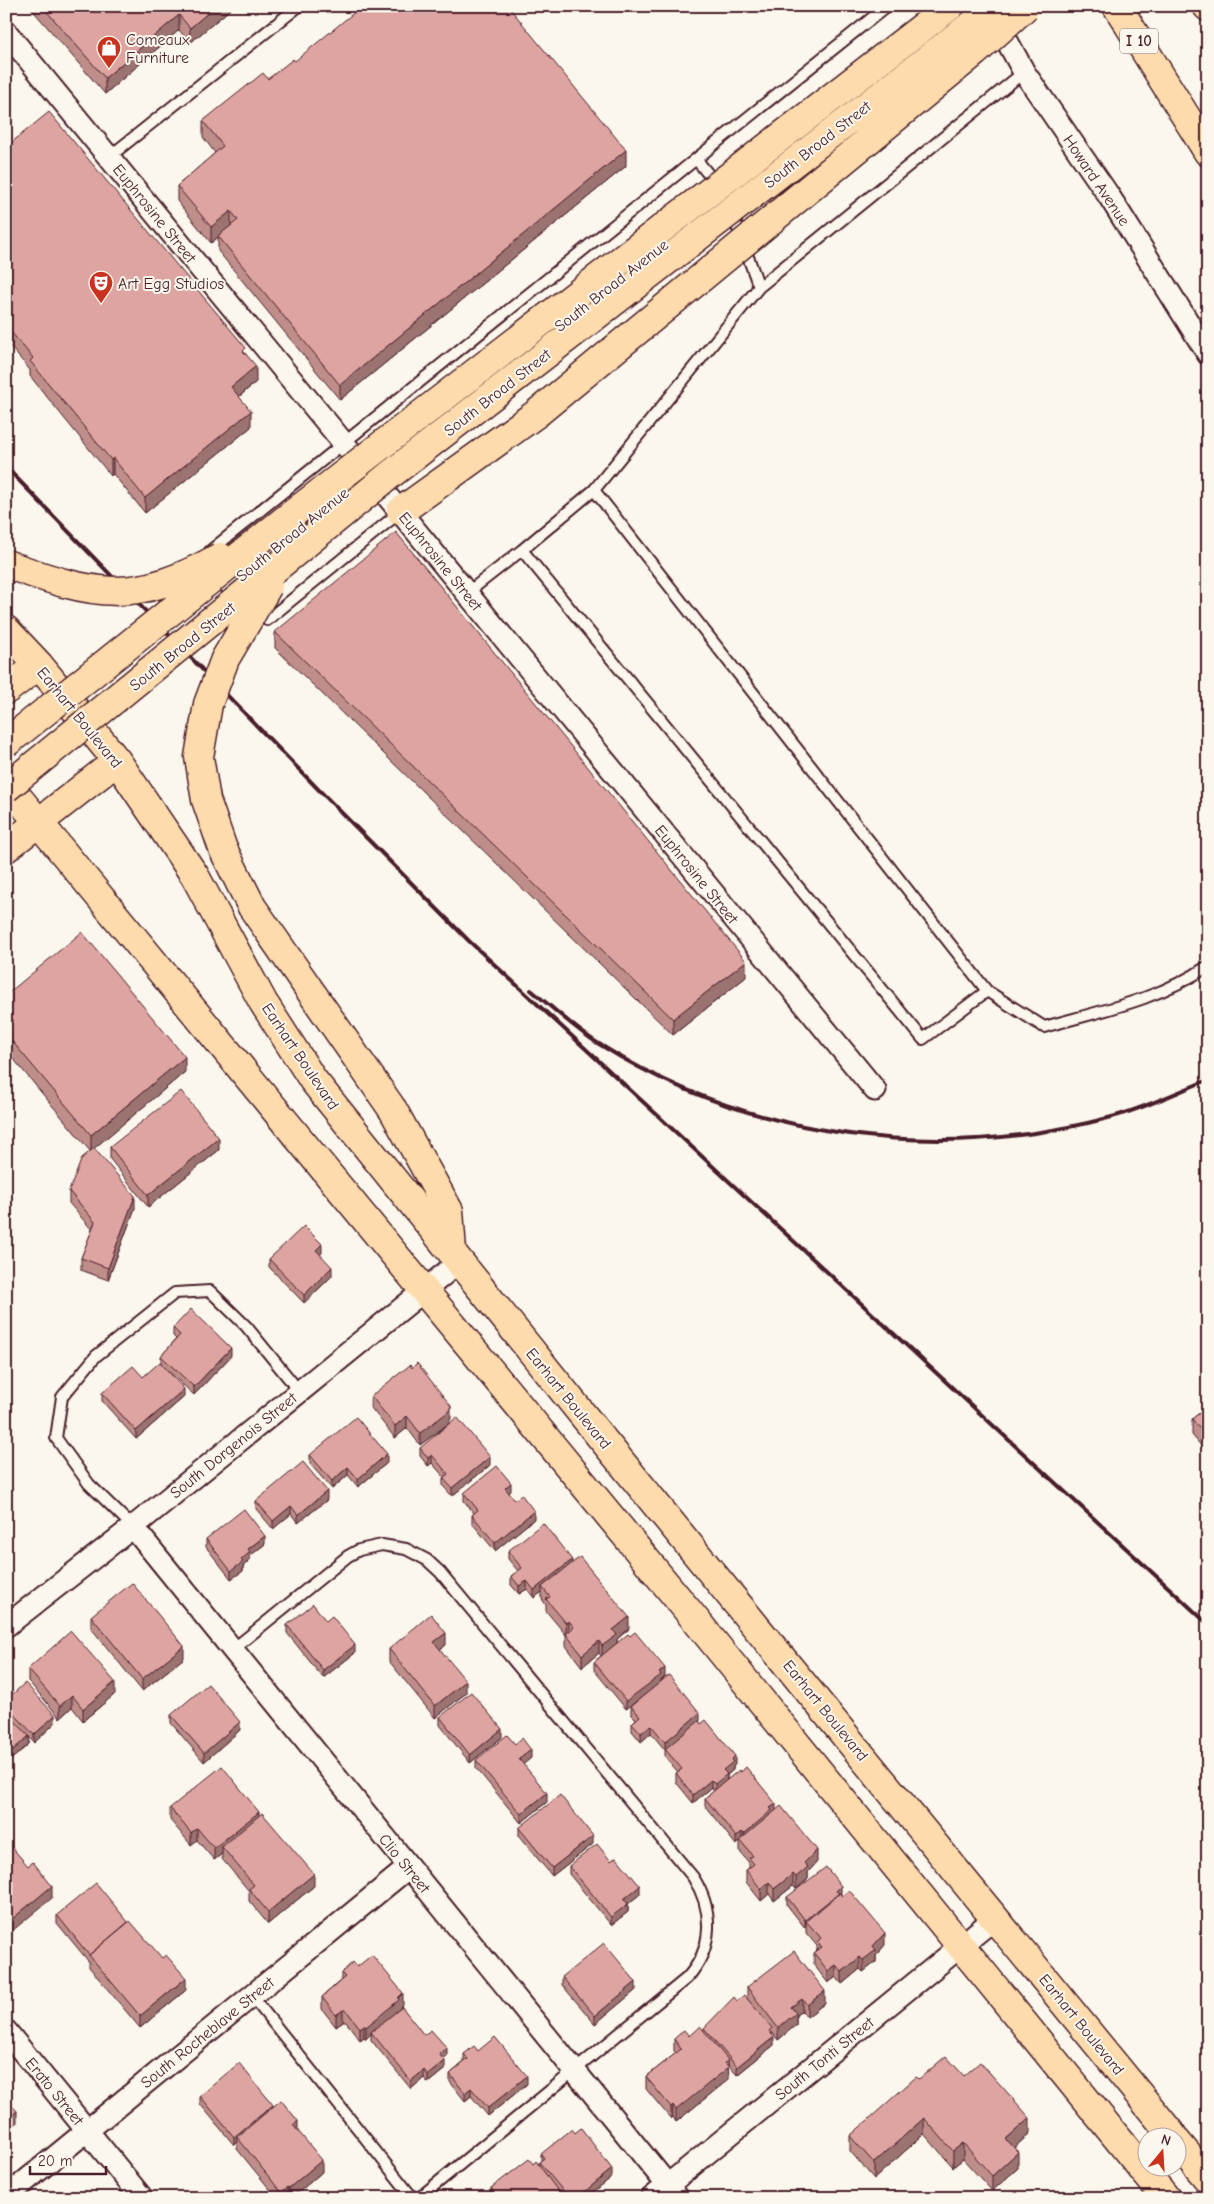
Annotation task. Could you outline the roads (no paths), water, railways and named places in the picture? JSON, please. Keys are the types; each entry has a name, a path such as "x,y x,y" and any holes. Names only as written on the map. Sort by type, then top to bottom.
{"main road":[{"name":"South Broad Street","path":"6,743 286,519 950,6"},
{"name":"South Broad Street","path":"6,788 282,566 391,474 996,6"},
{"path":"401,511 536,414 975,52 1026,6"},
{"name":"I 10","path":"1117,6 1208,152"},
{"path":"6,564 58,582 103,592 138,591 168,582 204,566 286,519"},
{"path":"282,566 225,659 208,704 200,756 206,800 223,849 252,907 393,1110 449,1211 456,1257"},
{"name":"Earhart Boulevard","path":"6,630 39,665 118,761 195,876 263,1002 313,1080 1165,2126"},
{"path":"6,690 39,665"},
{"path":"6,848 118,761"},
{"path":"6,783 698,1623 1166,2198"},
{"path":"698,1623 733,1596"},
{"path":"1186,2153 1208,2179"}],"street":[{"name":"South Broad Avenue","path":"230,584 367,472 970,6"},
{"name":"Howard Avenue","path":"987,6 1024,72 1109,196 1208,354"},
{"name":"Euphrosine Street","path":"7,34 875,1090"},
{"name":"South Dorgenois Street","path":"6,1626 132,1527 423,1290 456,1257"},
{"name":"Clio Street","path":"132,1527 575,2071 666,2194"},
{"name":"South Rocheblave Street","path":"6,2197 409,1867"},
{"name":"South Tonti Street","path":"666,2194 995,1918"},
{"name":"Erato Street","path":"6,2032 142,2198"}],"lane":[{"path":"109,157 299,6"},
{"path":"401,511 267,620 230,584 205,555 887,6"},
{"path":"467,593 594,490 759,286 1024,72"},
{"path":"696,159 726,196 759,286"},
{"path":"594,490 987,991 1044,1027 1142,1000 1187,980 1208,966"},
{"path":"522,550 922,1039 987,991"},
{"path":"132,1527 88,1484 56,1438 62,1397 96,1356 176,1293 210,1291 246,1326 299,1391"},
{"path":"232,1650 348,1556 364,1548 382,1545 412,1550 440,1572 693,1877 703,1894 709,1919 706,1945 699,1963 687,1978 419,2198"},
{"path":"251,1995 413,2198"}],"railway":[{"path":"6,467 318,789 469,941 1208,1624"},
{"path":"531,990 590,1038 658,1077 719,1102 783,1121 848,1134 914,1139 981,1138 1047,1131 1112,1117 1149,1105 1208,1080"}],"place":[{"name":"Comeaux Furniture","path":"109,69"},
{"name":"Art Egg Studios","path":"101,304"}]}
